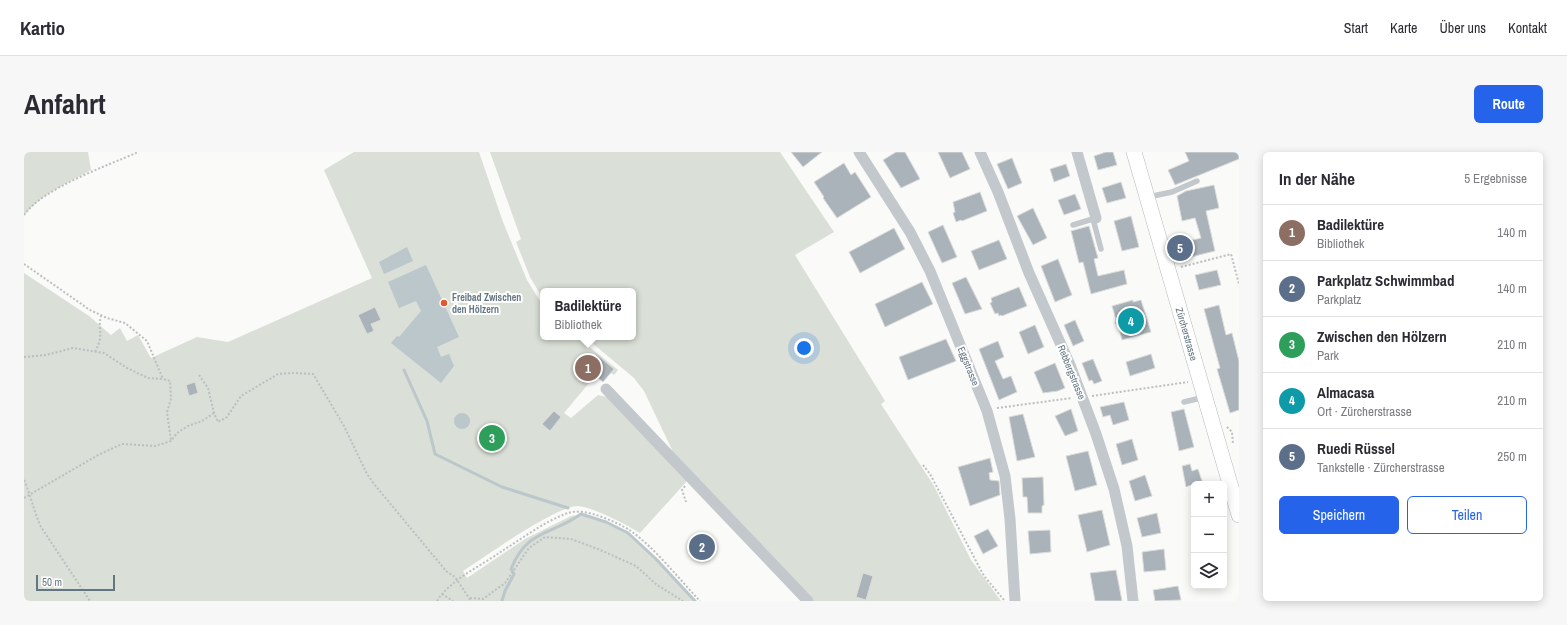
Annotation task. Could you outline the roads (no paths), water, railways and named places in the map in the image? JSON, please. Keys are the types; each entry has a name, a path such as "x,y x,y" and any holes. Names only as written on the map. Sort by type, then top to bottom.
{"main road":[{"name":"Zürcherstrasse","path":"1134,152 1239,515"}],"street":[{"name":"Eggstrasse","path":"859,152 910,232 930,271 986,411 1005,476 1010,520 1015,601"},
{"name":"Rebbergstrasse","path":"980,152 1085,396 1114,489 1127,546 1133,601"},
{"path":"1076,152 1095,219"},
{"path":"606,389 808,601"}],"lane":[{"path":"1147,197 1172,192 1197,181"},
{"path":"1073,225 1095,219 1101,249"},
{"path":"1184,402 1205,397"}],"waterway":[{"path":"404,370 427,421 435,454 502,487 568,508"},
{"path":"502,601 505,591 514,574 511,569 517,556 525,546 541,534 570,521 581,514 606,522 628,533 656,559 695,601"}],"place":[{"name":"Ruedi Rüssel","path":"1180,248"},
{"name":"Freibad Zwischen den Hölzern","path":"444,303"},
{"name":"Almacasa","path":"1131,321"},
{"name":"Badilektüre","path":"588,368"},
{"name":"Zwischen den Hölzern","path":"492,438"},
{"name":"Parkplatz Schwimmbad","path":"702,547"}]}
